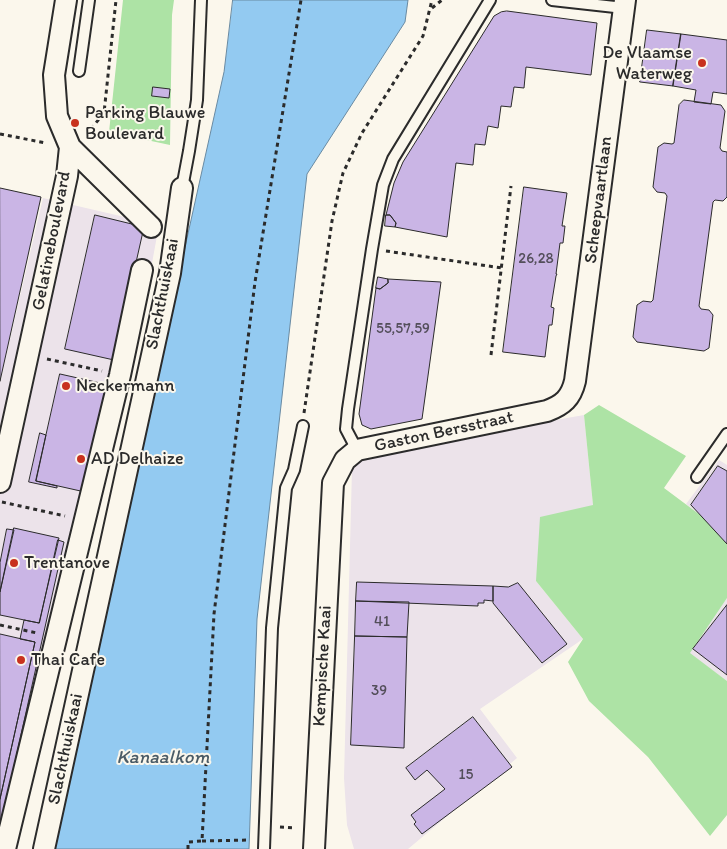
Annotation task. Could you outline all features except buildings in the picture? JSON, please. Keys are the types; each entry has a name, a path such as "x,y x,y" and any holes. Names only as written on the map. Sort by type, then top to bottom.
{"street":[{"name":"Gelatineboulevard","path":"0,482 8,412 62,200 70,147 58,116 54,76 66,0"},
{"name":"Scheepvaartlaan","path":"569,398 575,381 625,4"},
{"path":"70,147 150,227"},
{"name":"Slachthuiskaai","path":"44,849 170,273 182,188"},
{"name":"Slachthuiskaai","path":"5,849 120,375 142,270"},
{"name":"Gaston Bersstraat","path":"333,483 345,460 357,450 547,411 564,403 569,398"},
{"name":"Kempische Kaai","path":"315,840 333,483"}],"lane":[{"path":"80,71 89,0"},
{"name":"Slachthuiskaai","path":"182,188 190,151 197,100 201,0"},
{"path":"357,450 346,429 383,185 393,159 490,0"},
{"path":"552,0 625,4"},
{"path":"264,849 272,628 286,488 294,470 303,426"},
{"path":"697,477 727,434"}],"path":[{"path":"0,134 70,147 87,134 104,112 116,0"},
{"path":"202,842 214,614 255,282 301,0"},
{"path":"303,426 332,221 343,173 362,133 422,36 432,0"},
{"path":"431,8 442,0"},
{"path":"491,354 511,186"},
{"path":"372,249 502,268"},
{"path":"62,362 103,371"},
{"path":"0,502 66,517"},
{"path":"0,625 37,634"},
{"path":"264,826 315,840"},
{"path":"188,849 188,842 249,840"}],"shaded area":[{"path":"43,198 159,225 150,274 0,849 0,382"},
{"path":"584,415 593,505 536,581 583,639 480,709 517,758 408,849 354,849 347,825 344,778 352,469 360,460 376,452"},
{"path":"719,460 727,465 727,535 686,504"},
{"path":"727,598 727,681 689,653"}],"green space":[{"path":"123,0 174,0 172,15 170,145 109,132"},
{"path":"599,405 686,456 664,488 727,535 727,598 690,653 727,681 727,815 710,836 648,757 589,701 568,662 583,639 536,581 540,517 593,505 584,415"}],"water":[{"name":"Kanaalkom","path":"233,0 408,0 405,22 307,174 257,619 249,849 51,849 224,72"}],"place":[{"name":"De Vlaamse Waterweg","path":"702,63"},
{"name":"Parking Blauwe Boulevard","path":"75,123"},
{"name":"Neckermann","path":"66,386"},
{"name":"AD Delhaize","path":"81,459"},
{"name":"Trentanove","path":"14,563"},
{"name":"Thai Cafe","path":"21,660"}]}
